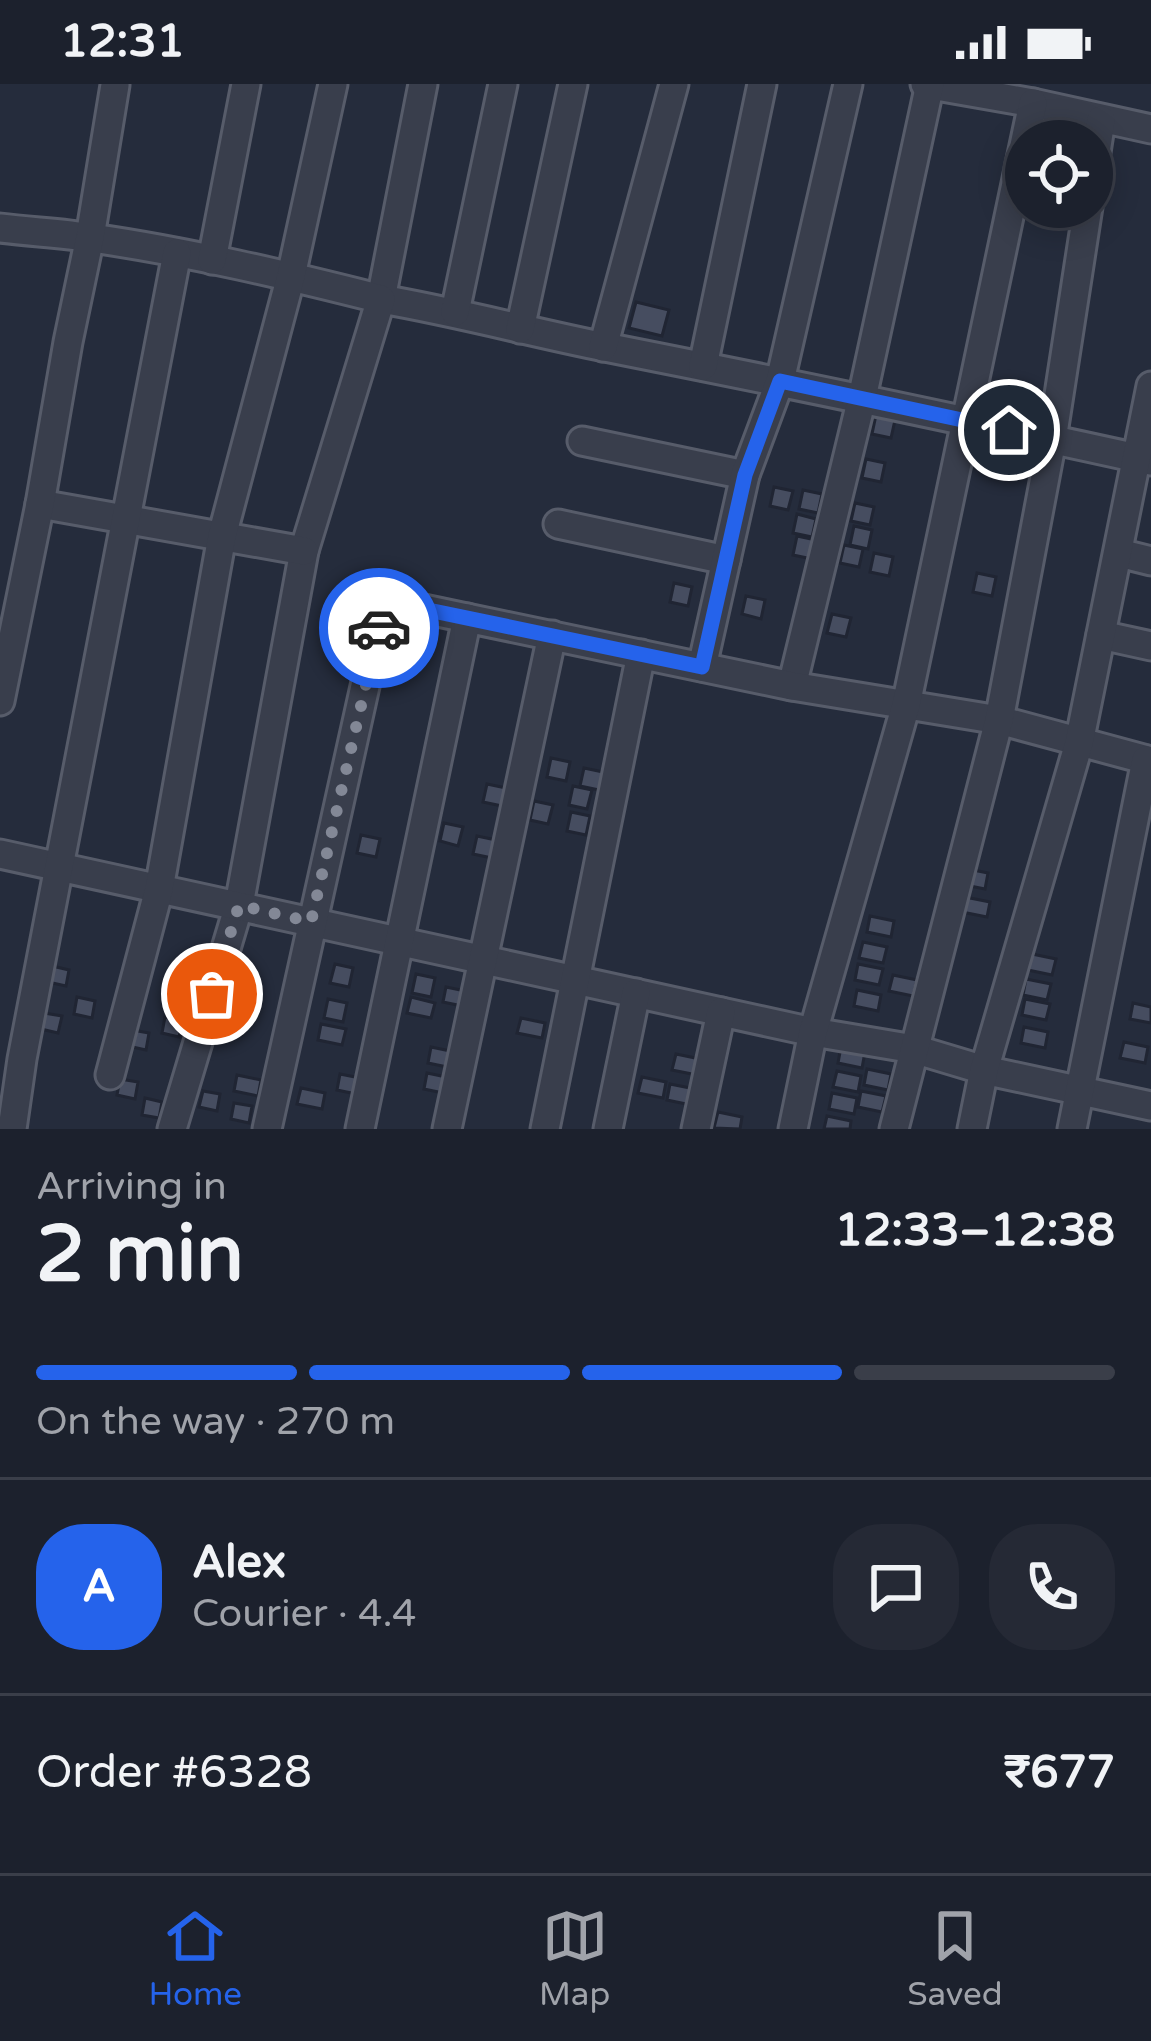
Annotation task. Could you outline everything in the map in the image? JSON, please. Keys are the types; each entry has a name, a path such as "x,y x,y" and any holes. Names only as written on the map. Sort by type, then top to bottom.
{"street":[{"path":"212,260 246,84"},
{"path":"110,1075 159,890 222,536 291,276 333,84"},
{"path":"172,1129 239,905 304,551 381,298 423,84"},
{"path":"455,312 503,84"},
{"path":"520,329 573,84"},
{"path":"603,346 674,84"},
{"path":"703,365 762,84"},
{"path":"702,667 745,475 780,381 848,84"},
{"path":"792,686 862,398 928,84 1101,120"},
{"path":"0,701 115,85"},
{"path":"793,1129 813,1032 906,705 1033,103"},
{"path":"1113,122 1151,130"},
{"path":"894,1129 999,719 1052,440 1085,228"},
{"path":"2,236 90,237 177,253 1143,459"},
{"path":"12,1129 177,253"},
{"path":"972,1129 984,1070 1079,743 1143,459 1151,386"},
{"path":"582,441 745,475"},
{"path":"40,504 304,551"},
{"path":"558,524 726,560"},
{"path":"1119,553 1151,561"},
{"path":"268,1129 377,632 395,611 414,607 792,686 999,719 1149,761 1072,1129"},
{"path":"360,1129 467,618"},
{"path":"447,1129 552,635"},
{"path":"1101,635 1151,646"},
{"path":"544,1129 641,654"},
{"path":"0,854 813,1032 914,1049 984,1070 1151,1106"},
{"path":"608,1129 636,993"},
{"path":"696,1129 721,1012"}],"building":[{"path":"636,302 669,310 662,336 629,328"},
{"path":"876,415 895,420 891,438 872,434"},
{"path":"866,459 885,463 881,482 862,478"},
{"path":"774,487 793,491 788,510 770,506"},
{"path":"803,490 822,494 818,513 799,509"},
{"path":"855,503 874,507 870,525 851,521"},
{"path":"797,514 816,519 812,537 793,533"},
{"path":"854,526 872,530 868,549 850,545"},
{"path":"797,536 816,540 812,559 793,555"},
{"path":"844,545 863,549 859,567 840,563"},
{"path":"874,553 893,557 889,576 870,572"},
{"path":"977,573 996,577 992,596 973,592"},
{"path":"674,583 692,587 688,606 670,602"},
{"path":"746,596 765,600 761,619 742,614"},
{"path":"832,614 851,618 846,637 827,633"},
{"path":"551,758 570,762 566,781 547,777"},
{"path":"584,768 603,772 599,790 580,786"},
{"path":"487,784 506,788 502,806 483,802"},
{"path":"573,786 592,790 587,809 569,805"},
{"path":"534,801 553,805 548,824 530,820"},
{"path":"571,812 590,816 586,835 567,831"},
{"path":"444,823 463,827 458,846 440,841"},
{"path":"361,835 380,839 376,857 357,853"},
{"path":"477,836 496,840 492,858 473,854"},
{"path":"963,868 988,873 985,889 960,884"},
{"path":"965,897 990,902 987,917 962,912"},
{"path":"870,916 894,921 891,937 867,932"},
{"path":"863,942 887,947 883,963 859,958"},
{"path":"1032,954 1056,959 1052,975 1028,970"},
{"path":"335,964 353,968 349,987 330,983"},
{"path":"858,964 883,969 879,985 855,980"},
{"path":"52,966 69,970 66,986 48,982"},
{"path":"416,974 435,978 431,997 412,993"},
{"path":"893,975 917,980 913,996 889,991"},
{"path":"1026,979 1051,984 1047,1000 1023,995"},
{"path":"446,987 470,992 467,1007 443,1002"},
{"path":"857,990 881,995 878,1011 854,1006"},
{"path":"77,997 95,1001 92,1018 74,1014"},
{"path":"411,997 435,1003 431,1018 407,1013"},
{"path":"328,999 347,1003 343,1022 324,1018"},
{"path":"1025,999 1050,1004 1046,1020 1022,1015"},
{"path":"1133,1003 1151,1007 1151,1023 1130,1019"},
{"path":"44,1013 62,1016 58,1033 41,1029"},
{"path":"165,1017 183,1020 179,1037 162,1033"},
{"path":"521,1018 545,1023 542,1038 517,1033"},
{"path":"321,1024 346,1029 342,1045 318,1040"},
{"path":"1024,1027 1048,1032 1045,1048 1021,1043"},
{"path":"132,1030 149,1033 146,1050 128,1046"},
{"path":"1124,1042 1148,1047 1145,1063 1120,1058"},
{"path":"431,1047 455,1052 452,1068 428,1063"},
{"path":"841,1047 865,1052 862,1068 838,1063"},
{"path":"676,1054 700,1059 697,1075 672,1070"},
{"path":"867,1069 891,1074 888,1090 864,1085"},
{"path":"837,1071 861,1076 858,1092 833,1087"},
{"path":"427,1073 451,1078 448,1094 424,1089"},
{"path":"340,1074 365,1079 361,1095 337,1090"},
{"path":"237,1075 261,1080 258,1096 234,1091"},
{"path":"642,1077 666,1082 663,1098 638,1093"},
{"path":"120,1079 138,1082 135,1099 117,1095"},
{"path":"670,1084 695,1089 691,1105 667,1100"},
{"path":"301,1088 325,1093 322,1109 297,1104"},
{"path":"203,1091 220,1094 217,1111 199,1107"},
{"path":"861,1091 886,1096 882,1112 858,1107"},
{"path":"832,1093 857,1098 854,1114 829,1109"},
{"path":"145,1098 162,1102 159,1118 142,1115"},
{"path":"234,1103 252,1106 249,1123 231,1119"},
{"path":"718,1112 742,1117 740,1129 714,1128"},
{"path":"827,1116 851,1121 850,1129 824,1129"}],"way so far":[{"path":"212,994 239,905 311,922 379,628"}],"route":[{"path":"379,628 395,611 414,607 702,667 745,475 780,381 1009,430"}]}
